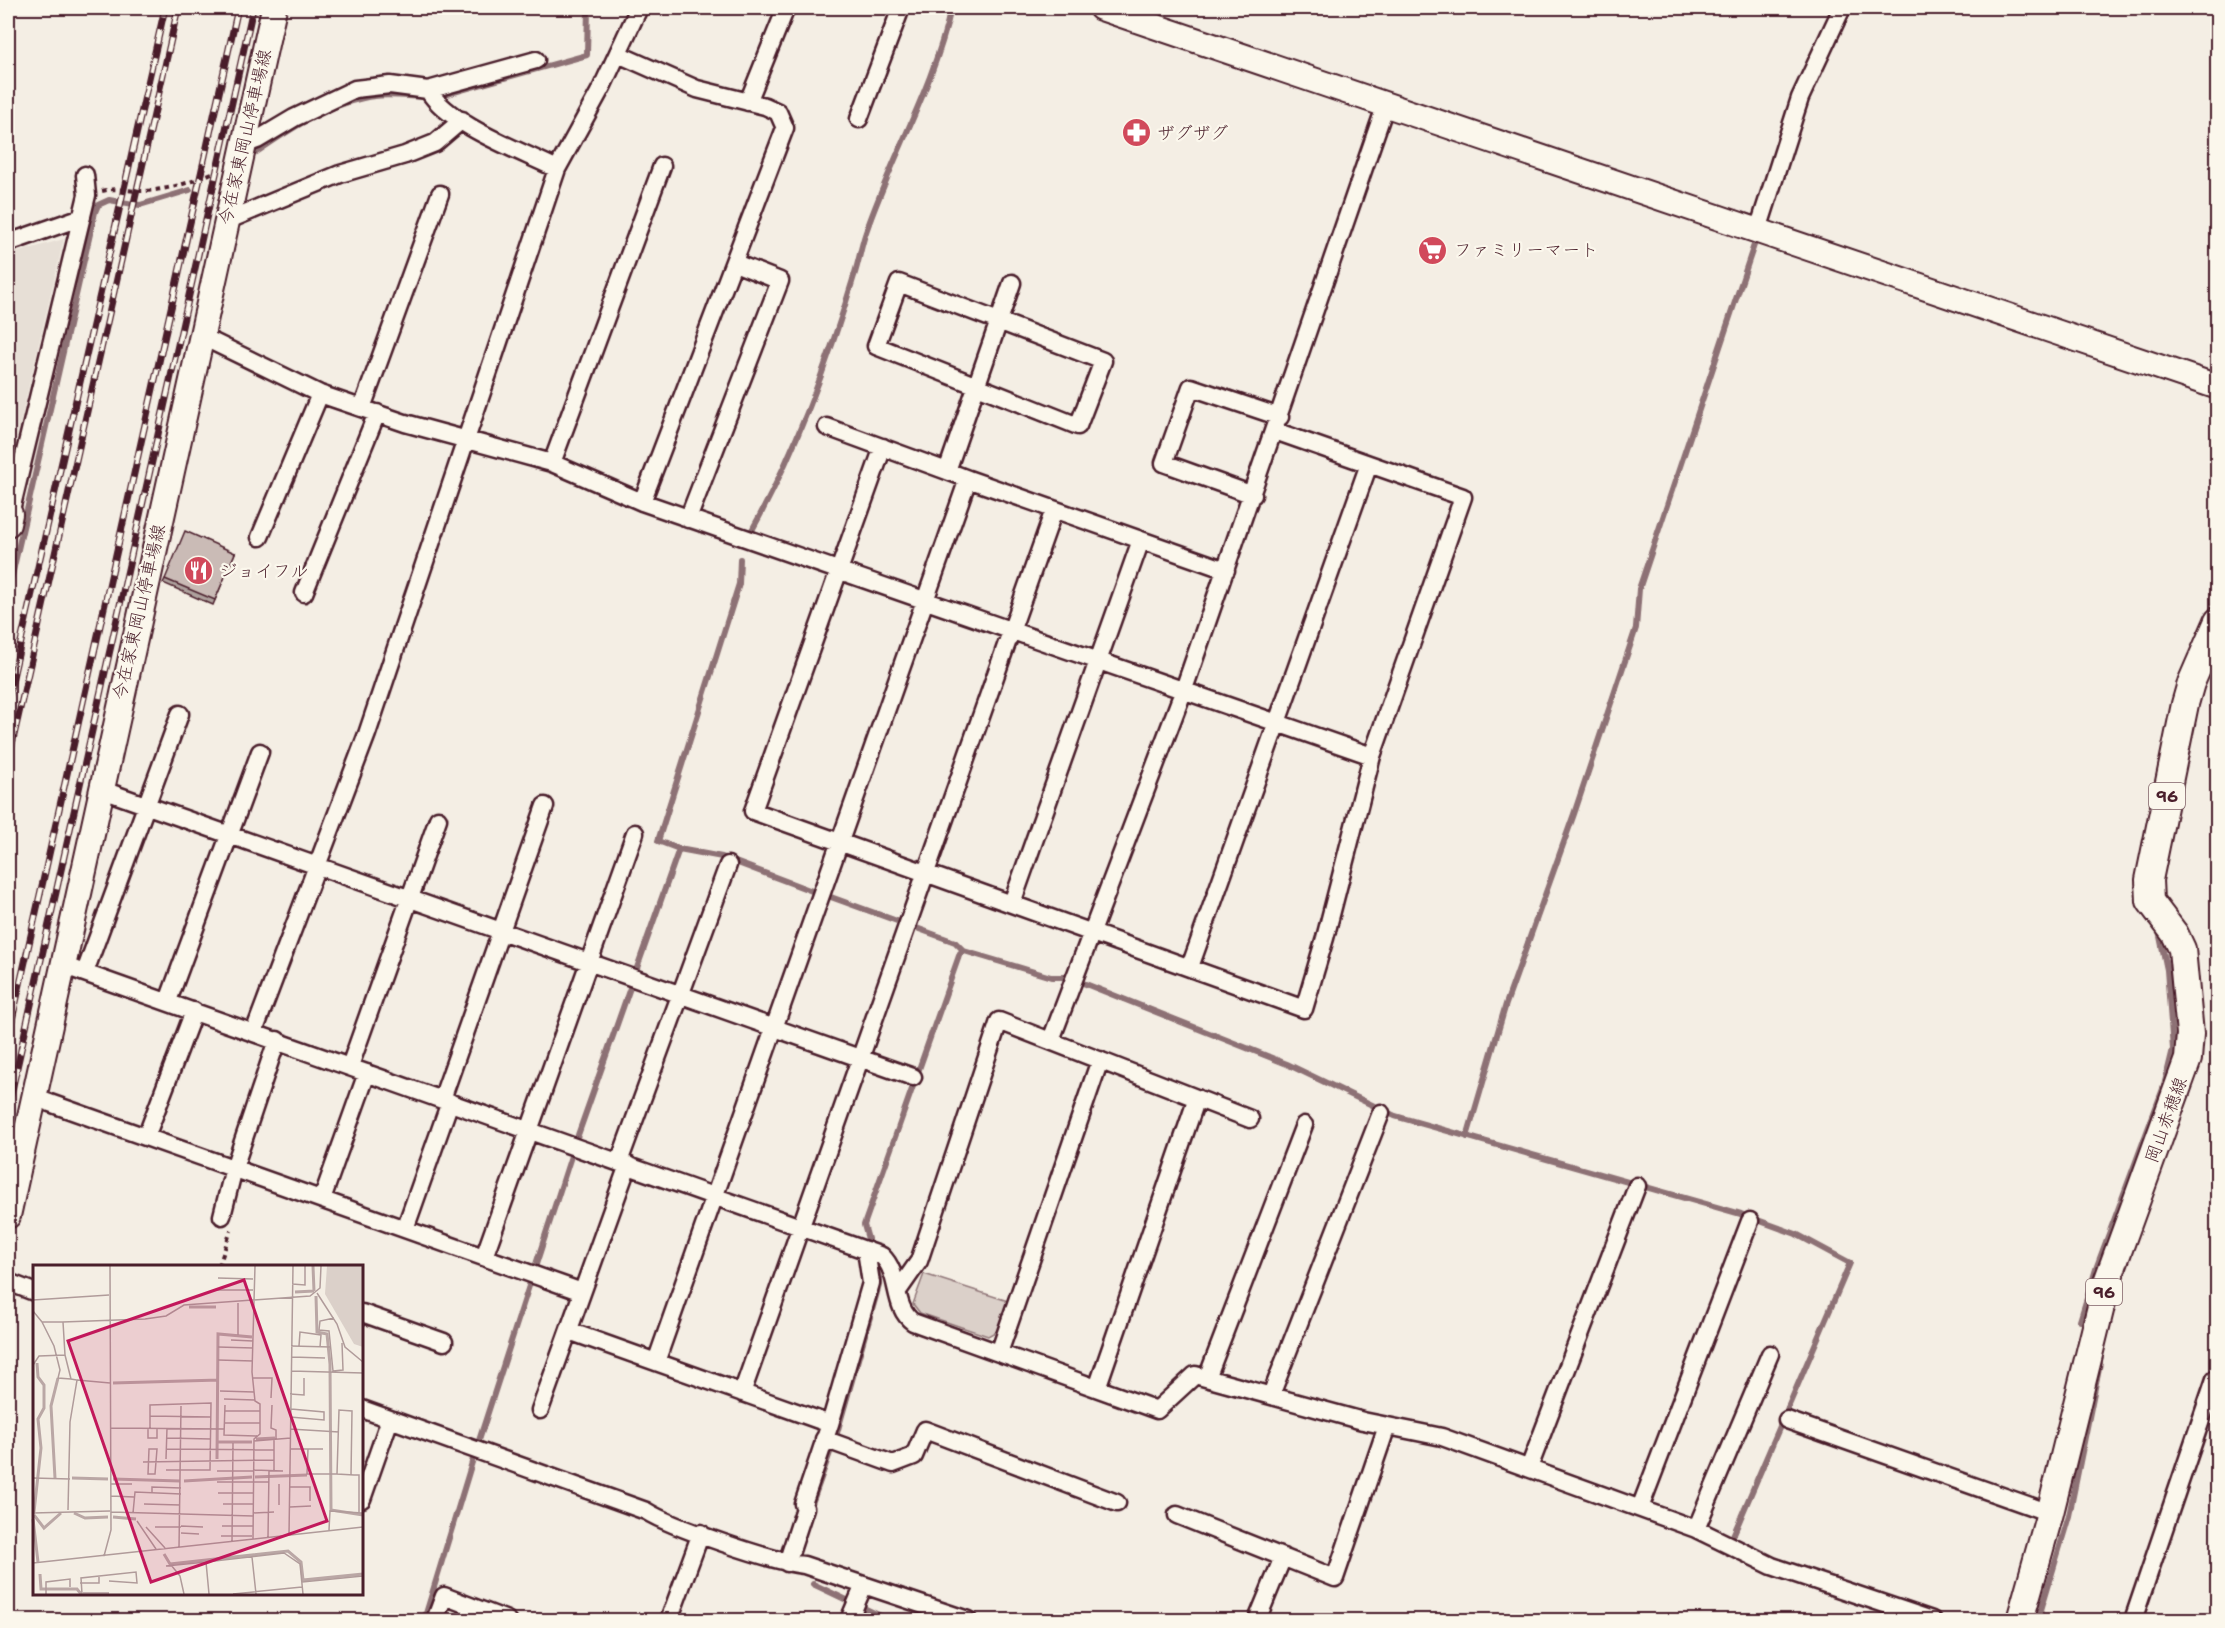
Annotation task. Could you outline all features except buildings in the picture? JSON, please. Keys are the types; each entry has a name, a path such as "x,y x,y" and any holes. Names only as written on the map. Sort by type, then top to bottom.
{"main road":[{"name":"今在家東岡山停車場線","path":"8,1216 100,789 274,8"},
{"path":"1101,8 2217,387"},
{"name":"岡山赤穂線","path":"2020,1620 2050,1513 2107,1282 2188,1059 2190,1034 2182,949 2175,934 2150,901 2149,880 2190,683 2217,621"}],"street":[{"path":"254,1032 367,734 557,169 618,54 639,8"},
{"path":"748,102 786,8"},
{"path":"859,120 901,8"},
{"path":"1758,230 1800,98 1842,8"},
{"path":"618,54 697,89 778,112 785,128 642,502"},
{"path":"431,95 536,60"},
{"path":"242,151 294,118 355,89 390,85 431,95 462,120 557,169"},
{"path":"1052,1040 1183,692 1386,104"},
{"path":"226,221 340,174 405,155 435,142 462,120"},
{"path":"552,463 662,166"},
{"path":"8,517 87,195 85,175"},
{"path":"304,593 369,411 440,194"},
{"path":"8,243 82,217"},
{"path":"688,519 780,281 735,263"},
{"path":"899,283 1103,361 1078,426 976,386 876,345 899,283"},
{"path":"947,471 1011,283"},
{"path":"201,336 320,394 465,440 552,463 688,519 1372,756"},
{"path":"883,447 836,571 753,812 1304,1009 1325,938 1372,756 1463,497 1369,464 1191,387 1164,463 1252,495"},
{"path":"260,537 320,394"},
{"path":"826,427 1226,570"},
{"path":"1190,967 1369,464"},
{"path":"656,1362 772,1028 968,479"},
{"path":"742,1393 862,1059 1054,510"},
{"path":"1012,903 1141,540"},
{"path":"85,972 180,714"},
{"path":"168,1001 260,752"},
{"path":"100,789 913,1077"},
{"path":"405,1228 501,930 544,806"},
{"path":"350,1066 438,819"},
{"path":"484,1257 587,961 635,833"},
{"path":"540,1410 582,1292 681,995 728,865"},
{"path":"62,964 882,1256 888,1262 905,1316 913,1322 1157,1410 1195,1375 1387,1426 1443,1437 1696,1529 1772,1566 1932,1620"},
{"path":"146,1137 194,1011"},
{"path":"898,1291 919,1261 999,1021 1250,1119"},
{"path":"222,1216 234,1168 277,1040"},
{"path":"999,1353 1100,1060"},
{"path":"322,1199 367,1072"},
{"path":"33,1097 582,1292"},
{"path":"1097,1388 1197,1098"},
{"path":"1271,1395 1381,1113"},
{"path":"1207,1378 1304,1125"},
{"path":"1529,1468 1637,1186"},
{"path":"1640,1508 1750,1221"},
{"path":"787,1563 806,1508 803,1504 830,1437 871,1283 866,1250"},
{"path":"8,1282 33,1292"},
{"path":"363,1313 444,1342"},
{"path":"568,1332 742,1393 830,1437 893,1464 914,1456 925,1430 1117,1503"},
{"path":"1696,1529 1770,1354"},
{"path":"2133,1620 2215,1379"},
{"path":"363,1409 700,1533 787,1563 804,1565 962,1620"},
{"path":"363,1496 390,1419"},
{"path":"1787,1420 2050,1513"},
{"path":"1176,1515 1335,1578 1387,1426"},
{"path":"669,1620 700,1533"},
{"path":"1257,1620 1283,1557"},
{"path":"853,1611 864,1585"},
{"path":"435,1620 444,1596 507,1620"}],"path":[{"path":"87,195 115,188 151,190 183,183 212,173 242,151"},
{"path":"219,1265 234,1222 222,1216"}],"shaded area":[{"path":"64,239 8,474 8,255"},
{"path":"924,1274 1008,1301 997,1331 988,1336 920,1313 913,1304"}],"waterway":[{"path":"436,97 587,55 588,8"},
{"path":"751,532 782,471 822,374 866,232 934,65 951,8"},
{"path":"255,153 306,120 348,102 378,96 423,97"},
{"path":"8,593 98,205 109,200 140,205 190,190"},
{"path":"1467,1137 1506,1004 1574,814 1636,628 1639,589 1754,245"},
{"path":"578,1135 679,849 658,841 739,584 740,559"},
{"path":"2209,618 2218,596"},
{"path":"679,849 722,857 812,891"},
{"path":"828,896 955,942 964,951 1051,977 1068,977 1287,1064 1395,1116 1741,1214 1796,1234 1850,1263 1732,1538"},
{"path":"2080,1321 2097,1266 2164,1086 2173,1049 2167,970 2158,927"},
{"path":"868,1239 864,1225 960,953 964,951"},
{"path":"424,1620 473,1459 572,1153"},
{"path":"810,1509 837,1433 880,1282 877,1269"},
{"path":"2038,1620 2069,1516 2100,1363"},
{"path":"813,1584 889,1620"}],"railway":[{"path":"8,699 165,8"},
{"path":"8,762 178,8"},
{"path":"8,1038 238,8"},
{"path":"8,1108 253,8"}],"place":[{"name":"ザグザグ","path":"1136,133"},
{"name":"ファミリーマート","path":"1433,250"},
{"name":"ジョイフル","path":"198,571"}]}
